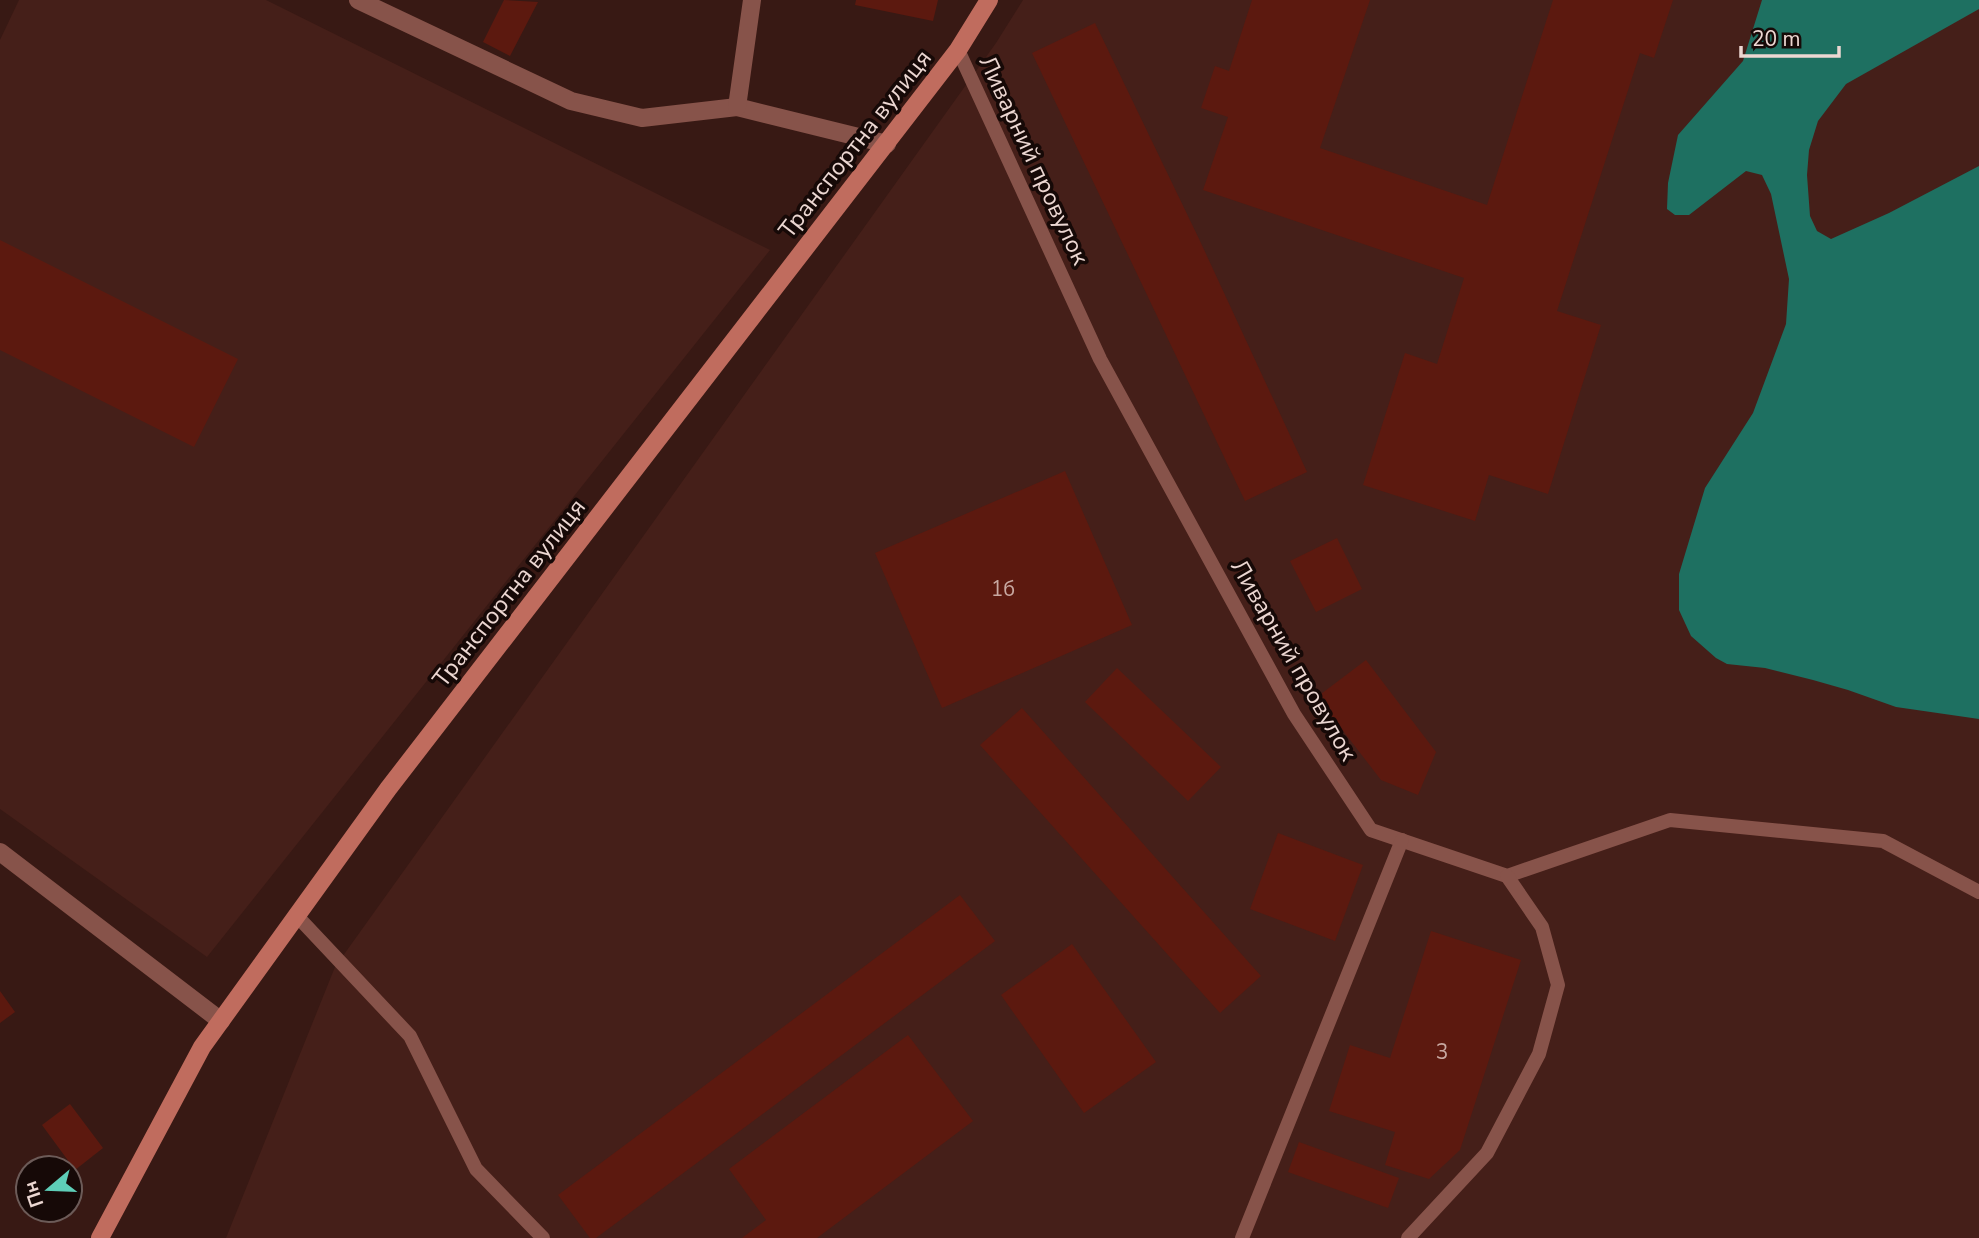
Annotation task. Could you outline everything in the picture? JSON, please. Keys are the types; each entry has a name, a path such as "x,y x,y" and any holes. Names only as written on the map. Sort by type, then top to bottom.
{"street":[{"path":"358,0 571,101 642,118 737,107 887,144"},
{"path":"737,107 752,0"},
{"name":"Транспортна вулиця","path":"100,1238 202,1047 397,778 887,144 958,50 989,0"},
{"path":"0,852 221,1021"}],"lane":[{"name":"Ливарний провулок","path":"958,50 1100,359 1294,715 1371,830 1507,876"},
{"path":"1408,1238 1487,1153 1539,1055 1555,997 1558,985 1542,927 1507,876 1670,820 1883,841 1979,892"},
{"path":"1242,1238 1402,840"},
{"path":"297,916 410,1036 476,1169 543,1238"}],"shaded area":[{"path":"19,0 266,0 770,250 207,957 0,809 0,40"},
{"path":"1023,0 1979,0 1979,1238 226,1238 335,967 996,43"}],"water":[{"path":"1762,0 1979,0 1979,9 1846,84 1818,121 1809,150 1807,175 1810,216 1817,231 1831,239 1889,213 1979,166 1979,719 1896,707 1813,680 1765,668 1727,664 1691,636 1679,610 1679,574 1705,488 1753,413 1786,324 1789,279 1771,194 1762,175 1746,171 1689,215 1675,215 1667,209 1668,183 1678,135 1743,61"}],"building":[{"path":"504,0 538,2 510,56 483,42"},
{"path":"856,0 938,0 933,21 855,5"},
{"path":"1252,0 1370,0 1320,148 1487,205 1553,0 1673,0 1654,58 1640,53 1557,311 1601,325 1548,494 1489,475 1475,521 1363,485 1405,353 1437,364 1464,278 1203,190 1228,117 1201,108 1215,66 1229,71"},
{"path":"1095,23 1307,472 1245,501 1032,53"},
{"path":"0,240 238,359 194,447 0,350"},
{"path":"1065,471 1132,625 942,708 875,553"},
{"path":"1337,538 1362,589 1316,612 1290,561"},
{"path":"1366,660 1436,752 1418,795 1381,780 1317,697"},
{"path":"1117,668 1221,767 1188,801 1085,702"},
{"path":"1022,708 1261,976 1220,1013 980,745"},
{"path":"1278,833 1363,865 1335,941 1250,909"},
{"path":"960,895 995,941 596,1238 590,1238 558,1195"},
{"path":"1431,931 1521,960 1460,1150 1429,1179 1385,1165 1395,1132 1329,1111 1350,1045 1390,1058"},
{"path":"1072,944 1156,1062 1084,1113 1001,995"},
{"path":"0,991 15,1012 0,1023"},
{"path":"908,1035 973,1121 817,1238 742,1238 766,1220 729,1169"},
{"path":"70,1104 103,1148 84,1163 84,1154 63,1154 42,1125"},
{"path":"1299,1142 1399,1178 1388,1208 1288,1172"}]}
